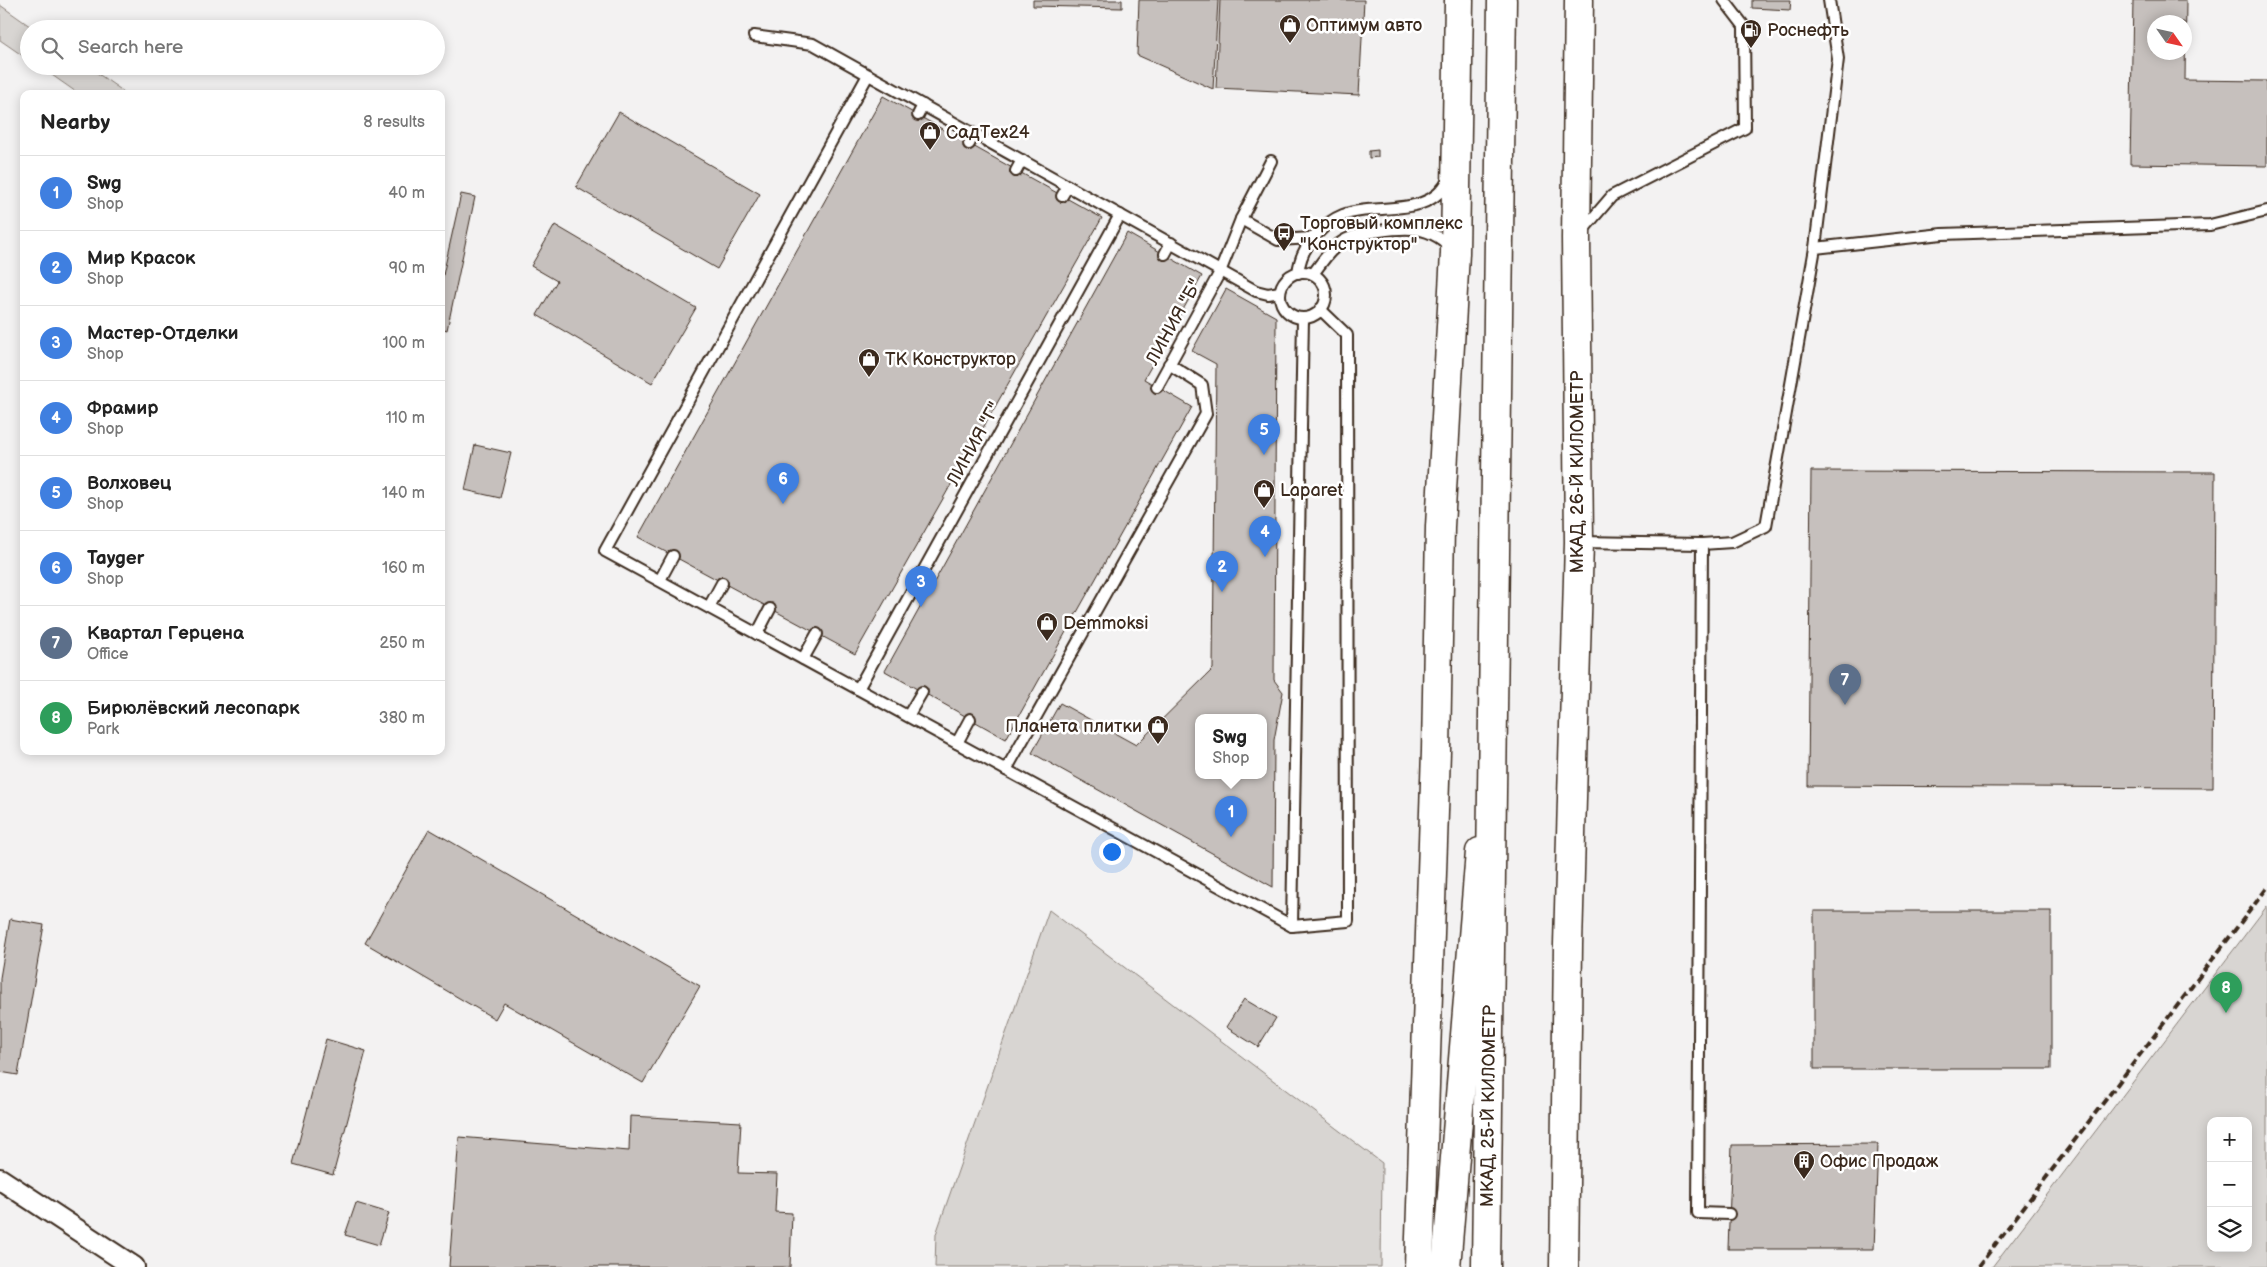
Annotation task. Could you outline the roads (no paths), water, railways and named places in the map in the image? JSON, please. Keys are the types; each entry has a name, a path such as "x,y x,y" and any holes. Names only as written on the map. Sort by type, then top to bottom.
{"main road":[{"path":"1419,1267 1436,761 1440,527 1455,253 1459,0"},
{"path":"1446,1267 1492,706 1502,0"},
{"name":"МКАД, 26-Й КИЛОМЕТР","path":"1564,1267 1568,945 1579,542 1576,238 1579,0"},
{"name":"МКАД, 25-Й КИЛОМЕТР","path":"1486,1267 1492,706"}],"street":[{"path":"0,1179 134,1267"}],"lane":[{"path":"1576,238 1612,196 1745,128 1744,26 1724,0"},
{"path":"1579,542 1702,544 1732,542 1766,526 1815,248 1838,59 1829,0"},
{"path":"754,36 813,44 1220,272 1256,291 1268,294 1280,292"},
{"path":"868,74 605,551 1292,926 1348,921 1347,335 1320,309"},
{"path":"918,115 923,105"},
{"path":"968,144 974,134"},
{"path":"1016,171 1022,160"},
{"path":"1298,273 1300,257 1312,238 1327,224 1344,214 1416,206 1433,197 1448,181 1457,160"},
{"name":"ЛИНИЯ \"Б\"","path":"1157,387 1220,272 1241,219 1271,161"},
{"path":"1062,196 1068,186"},
{"path":"1815,248 1942,234 2210,225 2267,211"},
{"name":"ЛИНИЯ \"Г\"","path":"858,689 1120,215"},
{"path":"1241,219 1278,240 1312,238"},
{"path":"1312,274 1329,251 1348,239 1370,233 1414,228 1443,238 1455,253"},
{"path":"1165,254 1171,243"},
{"path":"1298,273 1312,274 1323,284 1326,295 1320,309 1311,316 1303,318 1291,315 1285,310 1280,299 1283,284 1291,276 1298,273"},
{"path":"1292,926 1303,318"},
{"path":"1006,770 1206,414 1202,384 1169,364"},
{"path":"1702,544 1698,1213 1729,1214"},
{"path":"660,580 673,556"},
{"path":"709,608 722,583"},
{"path":"757,634 770,609"},
{"path":"803,659 817,634"},
{"path":"908,716 922,692"},
{"path":"956,743 970,718"}],"railway":[{"path":"1978,1267 2267,888"}],"place":[{"name":"Оптимум авто","path":"1290,44"},
{"name":"Роснефть","path":"1751,49"},
{"name":"СадТех24","path":"930,151"},
{"name":"Торговый комплекс \"Конструктор\"","path":"1284,252"},
{"name":"ТК Конструктор","path":"869,378"},
{"name":"Волховец","path":"1264,455"},
{"name":"Tayger","path":"783,504"},
{"name":"Laparet","path":"1264,509"},
{"name":"Фрамир","path":"1265,557"},
{"name":"Мир Красок","path":"1222,592"},
{"name":"Мастер-Отделки","path":"921,607"},
{"name":"Demmoksi","path":"1047,642"},
{"name":"Квартал Герцена","path":"1845,705"},
{"name":"Планета плитки","path":"1158,745"},
{"name":"Swg","path":"1231,837"},
{"name":"Бирюлёвский лесопарк","path":"2226,1013"},
{"name":"Офис Продаж","path":"1804,1180"}]}
